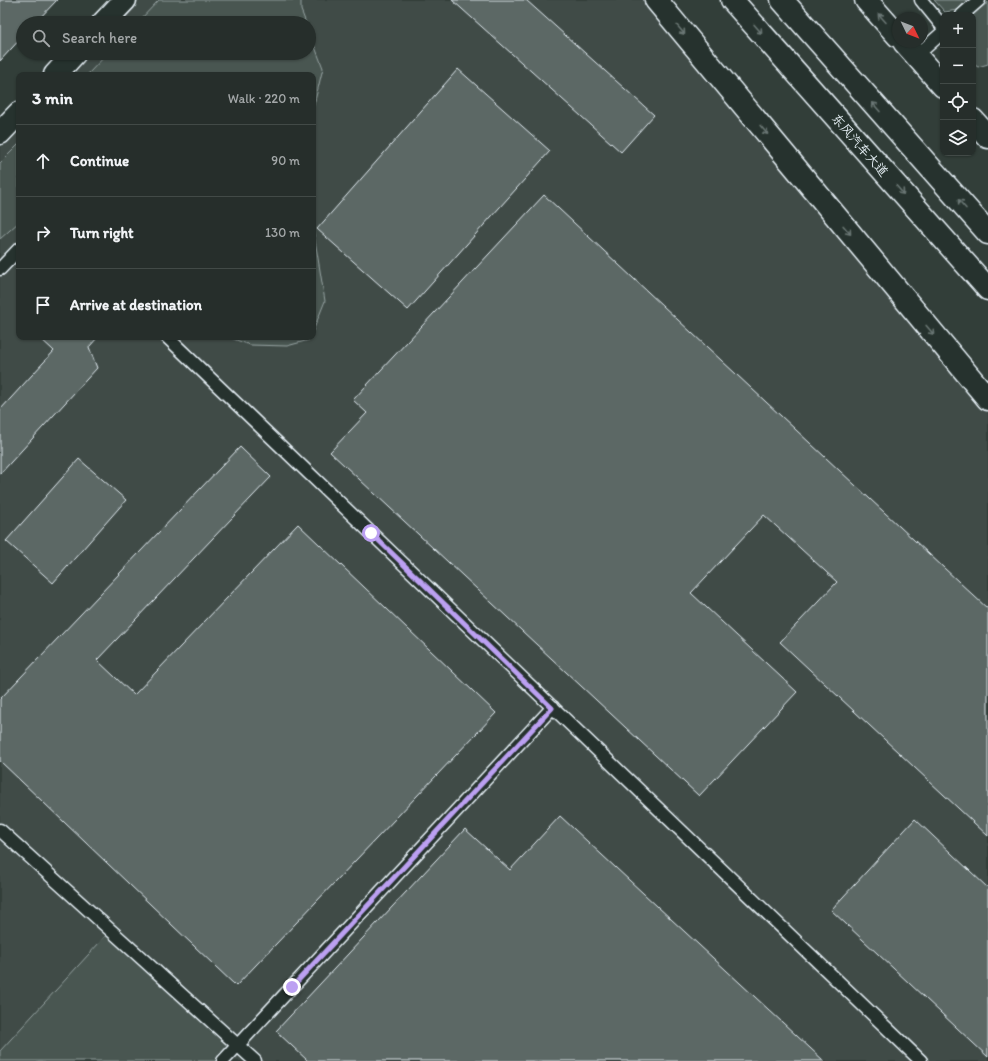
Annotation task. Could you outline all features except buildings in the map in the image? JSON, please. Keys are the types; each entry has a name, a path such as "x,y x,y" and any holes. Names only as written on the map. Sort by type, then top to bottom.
{"street":[{"path":"110,16 125,0"},
{"path":"656,0 988,399"},
{"name":"东风汽车大道","path":"732,0 988,289"},
{"path":"782,0 988,233"},
{"path":"866,0 892,29"},
{"path":"910,49 941,84"},
{"path":"58,72 69,60"},
{"path":"0,134 16,116"},
{"path":"976,123 988,137"}],"lane":[{"path":"921,0 940,23"},
{"path":"965,12 979,0"},
{"path":"910,49 940,34"},
{"path":"0,269 16,252"},
{"path":"170,340 921,1061"},
{"path":"223,1061 552,708"},
{"path":"0,830 255,1061"}],"shaded area":[{"path":"125,0 656,0 988,399 988,1061 0,1061 0,133 16,116 16,340 316,340 316,72 58,72 69,60 316,60 316,16 110,16"},
{"path":"159,0 301,0 301,10 303,16 144,16"},
{"path":"934,0 967,0 957,10 945,12"},
{"path":"988,2 988,64 978,67 976,66 976,12"},
{"path":"316,50 323,68 316,97 316,72 90,72 101,60 316,60"},
{"path":"16,147 16,225 0,239 0,163"},
{"path":"316,246 325,301 316,324"},
{"path":"236,340 309,340 287,346 250,345"},
{"path":"111,930 238,1045 223,1061 0,1061 0,1051"}],"route":[{"path":"292,987 552,708 371,533"}]}
